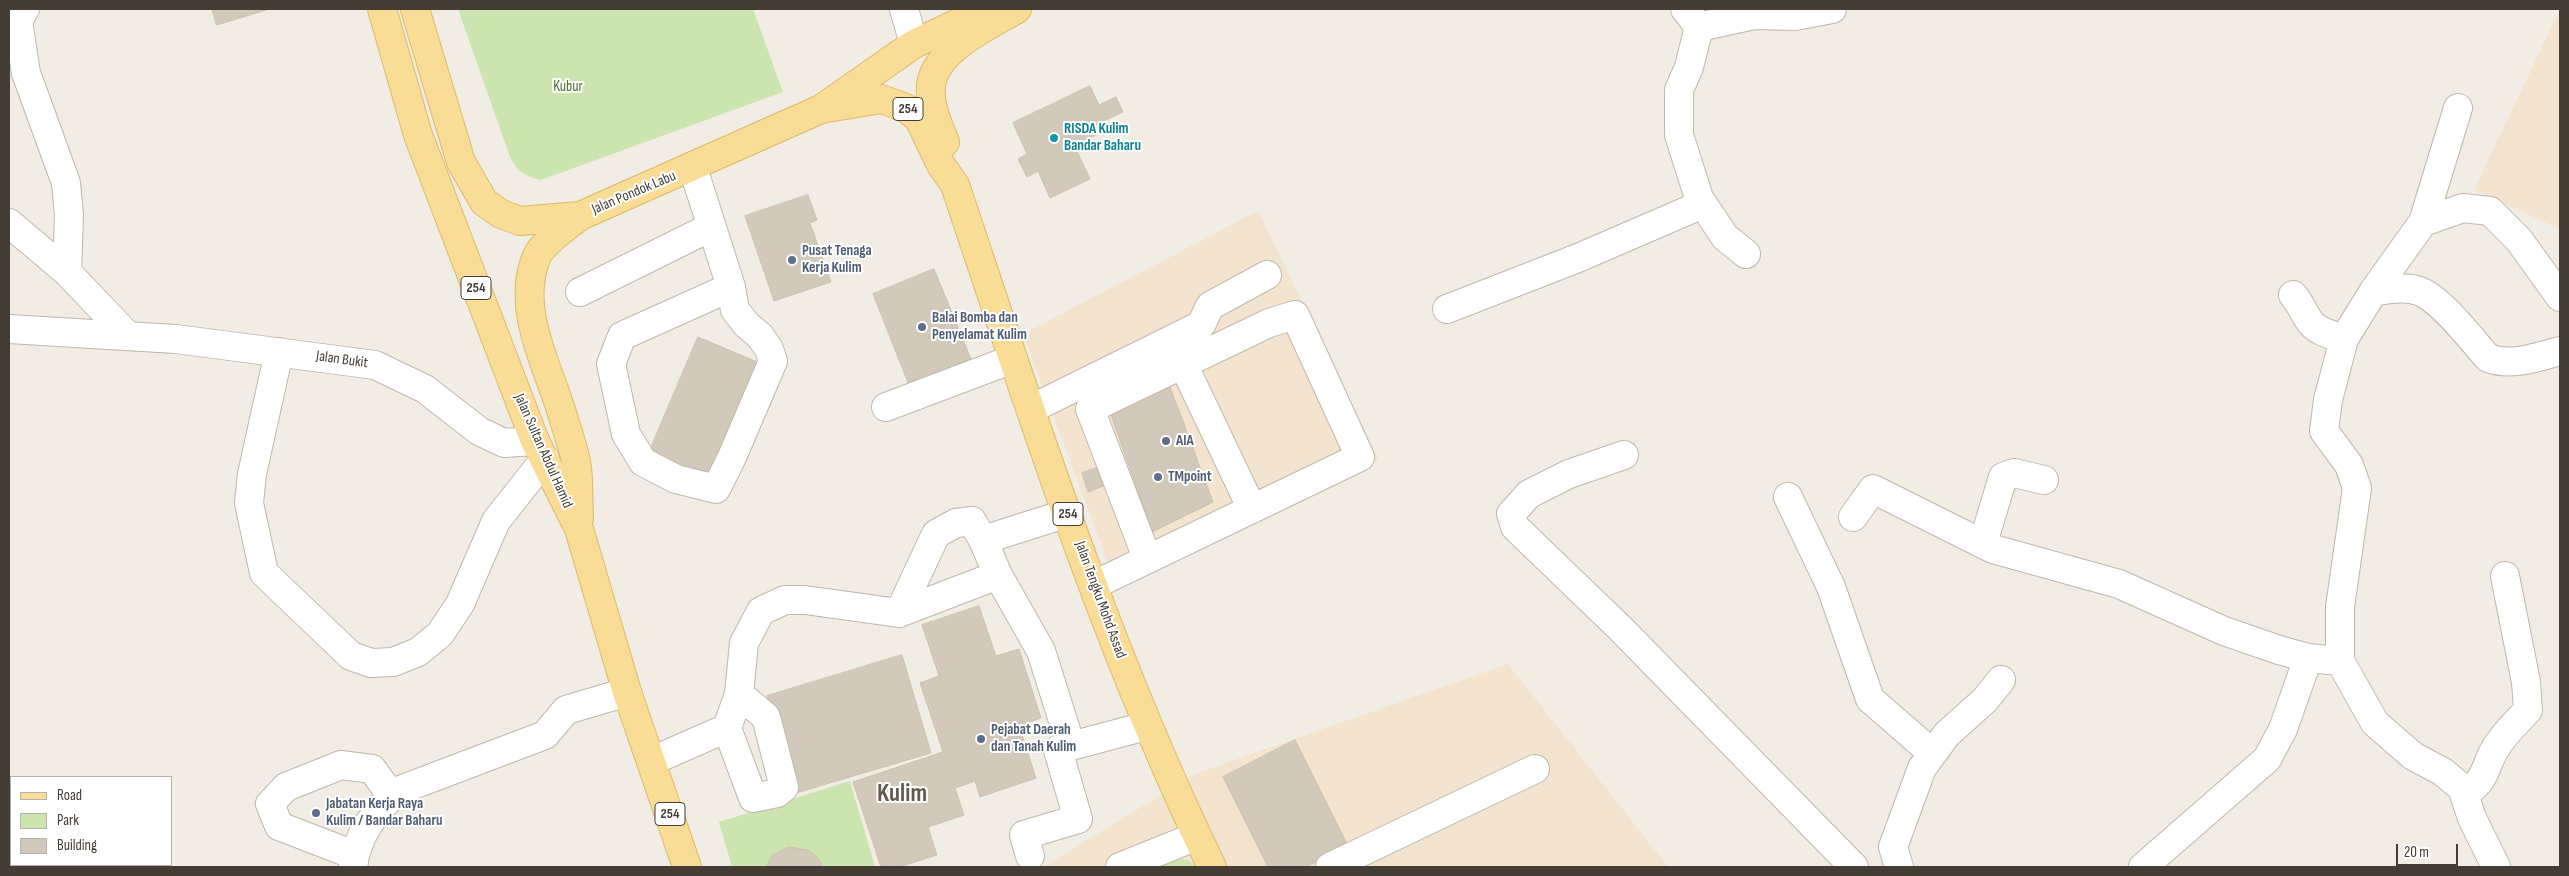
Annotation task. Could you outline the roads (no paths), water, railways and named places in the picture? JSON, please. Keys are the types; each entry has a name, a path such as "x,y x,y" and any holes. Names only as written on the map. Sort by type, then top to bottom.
{"main road":[{"name":"Jalan Sultan Abdul Hamid","path":"382,9 418,135 540,450 580,529 627,692 687,863"},
{"name":"254","path":"415,9 461,162 484,202 502,214 520,221 580,216"},
{"name":"Jalan Pondok Labu","path":"580,529 577,468 564,418 535,332 530,288 536,256 580,216 693,168 821,109 914,44 987,9"},
{"name":"Jalan Tengku Mohd Assad","path":"954,185 954,164 939,127 931,100 930,86 934,73 960,44 1017,9"},
{"name":"Jalan Tengku Mohd Assad","path":"821,109 881,99 906,108 918,119 941,165 954,185 1031,409 1146,726 1212,867"}],"street":[{"path":"26,9 18,21 26,74 66,183 68,215 67,272"},
{"path":"904,9 914,44"},
{"path":"1746,254 1725,237 1703,204 1679,135 1679,90 1689,67 1692,18 1754,15 1795,16 1832,9"},
{"path":"2458,108 2423,222 2373,292 2344,339 2328,400 2324,431 2349,465 2357,488 2340,607 2340,661 2375,723 2413,756 2443,772 2462,788 2472,818 2496,867"},
{"path":"693,168 731,287 735,310 747,325 760,336 769,349 773,361 732,457 716,489 676,479 643,462 626,434 611,364 622,336 731,287"},
{"path":"1447,309 1578,258 1703,204"},
{"path":"2423,222 2463,208 2490,211 2519,240 2560,297"},
{"path":"9,223 67,272 128,336"},
{"path":"580,292 711,227"},
{"path":"1031,409 1201,326 1210,306 1267,275"},
{"path":"2373,292 2390,289 2419,291 2433,299 2488,358 2499,362 2514,362 2560,351"},
{"path":"2293,295 2302,304 2311,324 2322,331 2344,339"},
{"path":"1094,585 1360,457 1295,315 1269,323 1090,409 1147,558"},
{"name":"Jalan Bukit","path":"9,329 176,339 375,365 425,389 479,431 504,442 540,450"},
{"path":"278,352 252,474 249,503 264,573 351,656 372,663 393,662 418,652 440,634 460,604 496,521 540,450"},
{"path":"886,408 1013,358"},
{"path":"1183,364 1252,509"},
{"path":"1624,455 1569,474 1524,500 1511,514 1515,527 1627,635 1854,867"},
{"path":"1983,543 2003,477 2014,473 2044,480"},
{"path":"1853,517 1874,489 1994,548 2119,584 2224,630 2308,658 2340,661"},
{"path":"1788,497 1830,588 1870,699 1932,753"},
{"path":"984,540 1068,513"},
{"path":"899,613 936,534 956,523 972,521 984,540 998,575 1041,651 1071,746"},
{"path":"739,694 766,717 783,777 784,787 777,793 753,798 727,728 739,694 744,643 761,611 785,600 805,600 899,613 998,575"},
{"path":"2464,793 2479,783 2498,744 2528,710 2526,682 2505,576"},
{"path":"2153,866 2267,759 2283,729 2308,658"},
{"path":"1899,867 1893,847 1922,768 1947,734 1985,700 2001,680"},
{"path":"392,796 372,769 340,765 286,786 270,804 279,826 356,853 392,796 411,785 545,735 566,710 627,692"},
{"path":"1030,856 1024,835 1078,819 1058,750 1146,726"},
{"path":"652,760 727,728"},
{"path":"1330,867 1535,768"},
{"path":"1120,867 1197,836"}],"place":[{"name":"RISDA Kulim Bandar Baharu","path":"1054,138"},
{"name":"Pusat Tenaga Kerja Kulim","path":"792,260"},
{"name":"Balai Bomba dan Penyelamat Kulim","path":"922,327"},
{"name":"AIA","path":"1166,441"},
{"name":"TMpoint","path":"1158,477"},
{"name":"Pejabat Daerah dan Tanah Kulim","path":"981,739"},
{"name":"Jabatan Kerja Raya Kulim / Bandar Baharu","path":"316,813"}],"district":[{"name":"Kulim","path":"902,795"}],"park label":[{"name":"Kubur","path":"568,87"}]}
